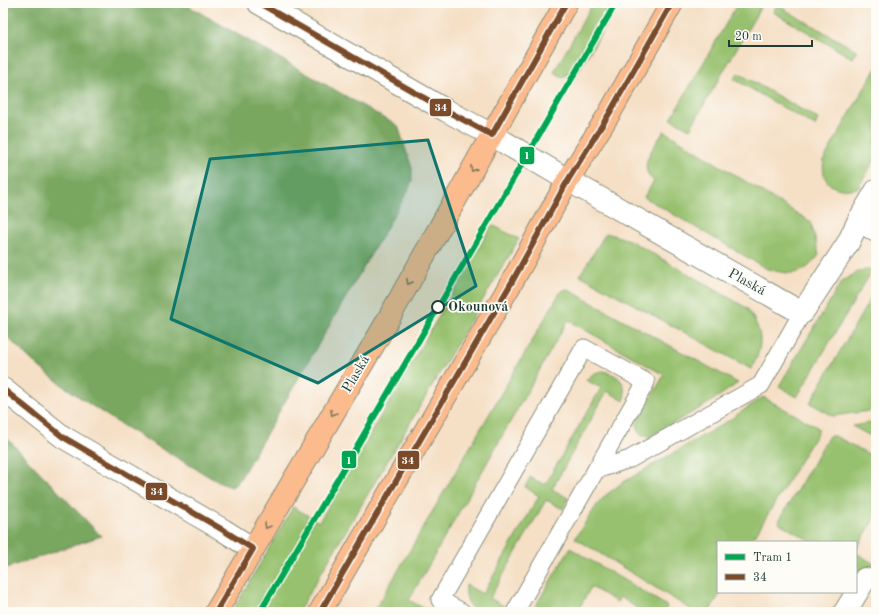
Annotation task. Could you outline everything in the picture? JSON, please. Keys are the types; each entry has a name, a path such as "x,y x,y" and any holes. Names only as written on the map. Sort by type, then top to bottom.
{"main road":[{"name":"Plaská","path":"216,612 381,332 566,3"},
{"path":"320,612 514,280 568,180 609,114 672,3"}],"street":[{"path":"259,3 447,111 492,135"},
{"name":"Plaská","path":"492,135 802,313"},
{"path":"802,313 848,244 868,226 876,191"},
{"path":"3,389 62,437 223,530 253,549"},
{"path":"857,592 865,579"},
{"path":"845,612 857,593"}],"lane":[{"path":"596,470 630,459 761,384 802,313"},
{"path":"462,612 440,600 584,348 646,382 515,612"}],"highlighted area":[{"path":"428,140 476,286 318,383 171,319 210,159"}],"green space":[{"path":"3,3 183,3 398,126 412,168 412,181 408,191 238,482 232,487 220,483 107,416 38,366 3,333"},
{"path":"593,3 619,3 574,79 566,74 564,78 554,72"},
{"path":"738,3 763,3 690,129 671,119"},
{"path":"777,5 857,51 852,58 773,12"},
{"path":"876,68 876,157 858,188 836,188 830,185 824,175 824,159"},
{"path":"738,73 818,119 815,126 734,79"},
{"path":"664,131 811,222 819,255 802,271 790,273 767,269 644,197 654,181 648,175 646,169 648,157"},
{"path":"492,225 519,239 298,612 232,612 293,507 319,522"},
{"path":"606,233 629,240 747,308 756,323 760,338 758,352 751,369 580,275"},
{"path":"873,269 797,397 779,386 842,281 860,271"},
{"path":"567,289 738,383 709,403 651,436 644,436 638,432 637,422 664,375 568,320 409,600 430,612 374,612 561,291"},
{"path":"876,289 876,410 833,416 810,403"},
{"path":"603,371 614,375 621,381 625,395 624,401 607,391 552,489 568,498 563,509 546,500 490,598 505,607 495,612 478,612 474,610 469,605 466,585 483,594 539,496 525,487 530,477 545,485 601,388 586,380 594,373"},
{"path":"763,397 817,427 819,430 752,541 717,541 717,593 720,593 709,612 695,612 575,538 597,505 606,495 622,483 728,421"},
{"path":"876,422 876,439 852,426"},
{"path":"3,434 101,536 3,569"},
{"path":"829,436 835,436 876,458 876,516 857,548 857,541 810,541 779,523"},
{"path":"570,548 667,606 665,612 635,612 637,608 620,597 617,602 591,587 577,612 532,612"},
{"path":"857,554 876,565 875,576 871,576 857,569"}],"tram line":[{"name":"1","path":"260,612 616,3"}],"transit line":[{"name":"34","path":"259,3 447,111 492,135 566,3"},
{"name":"34","path":"320,612 513,280 568,180 609,114 672,3"},
{"name":"34","path":"3,389 63,437 253,549 216,612"}],"place":[{"name":"Okounová","path":"438,307"}]}
